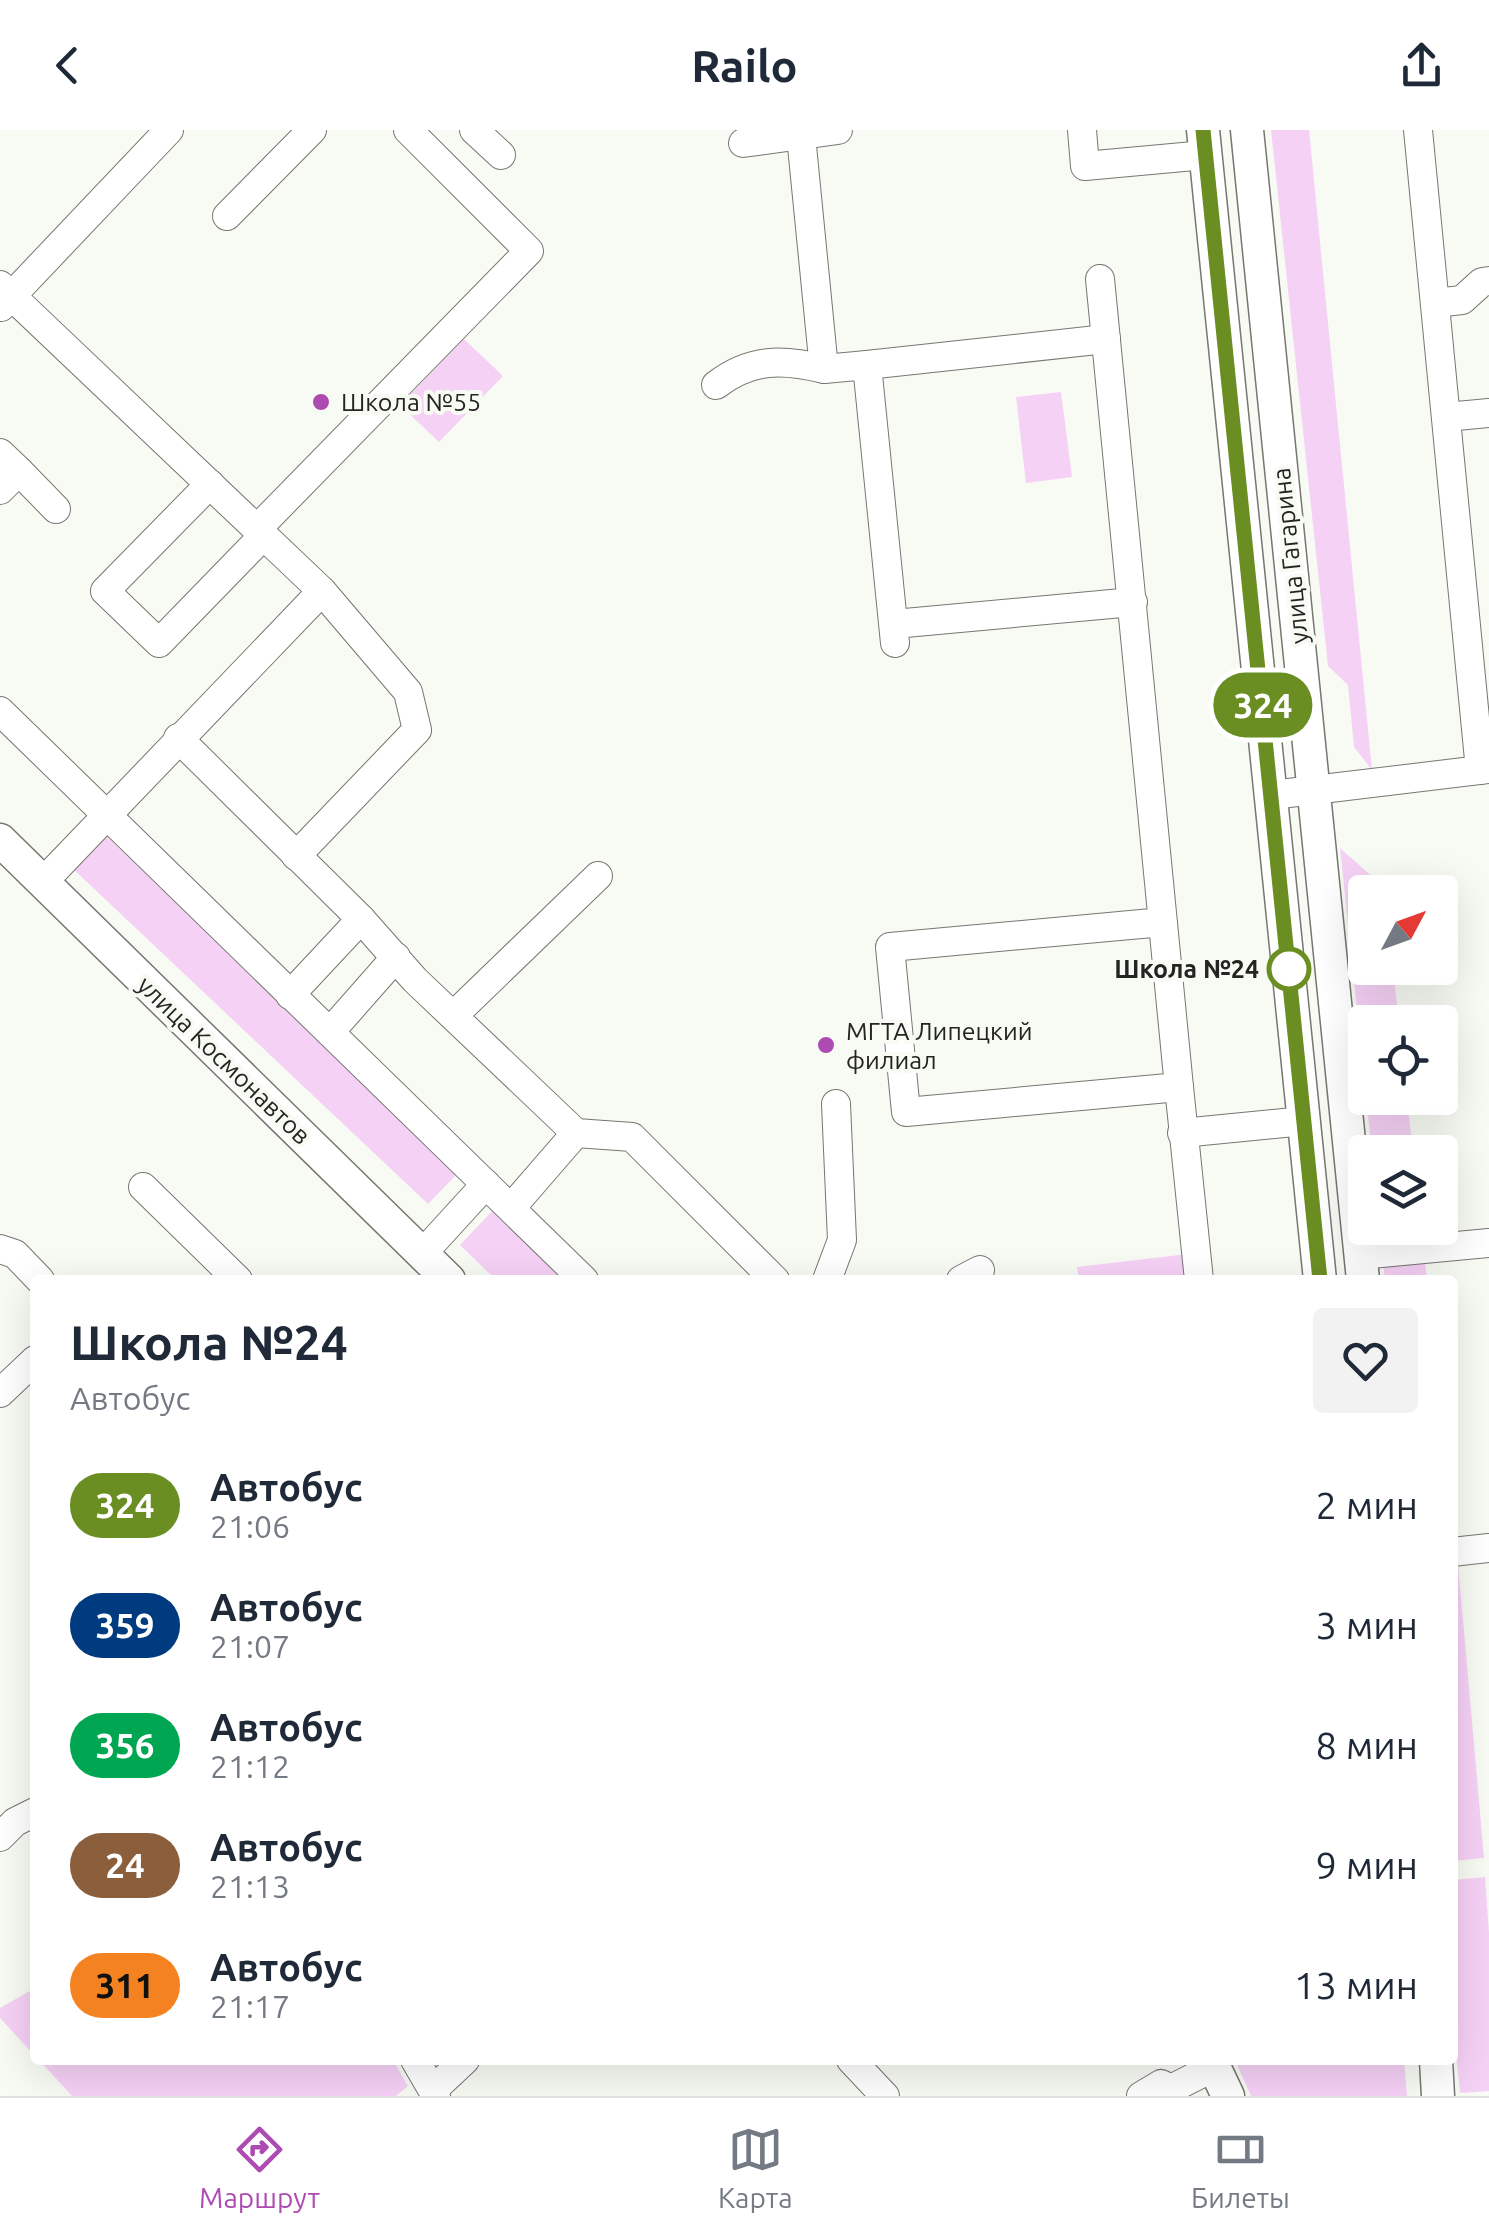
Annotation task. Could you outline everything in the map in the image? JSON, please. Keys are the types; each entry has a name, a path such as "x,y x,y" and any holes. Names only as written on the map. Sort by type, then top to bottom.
{"main road":[{"name":"улица Гагарина","path":"1247,130 1362,1268"},
{"name":"улица Гагарина","path":"1204,142 1319,1275"},
{"name":"улица Космонавтов","path":"0,840 444,1275"},
{"path":"1436,2065 1438,2096"}],"street":[{"path":"169,130 4,296 322,591 408,692 416,730 296,856"},
{"path":"227,216 312,130"},
{"path":"210,484 105,590 158,643 529,250 408,130"},
{"path":"474,130 501,155"},
{"path":"743,143 838,130"},
{"path":"1082,130 1085,166 1204,142"},
{"path":"1272,795 1484,770 1480,672 1446,417 1418,130"},
{"path":"801,136 824,369"},
{"path":"1100,279 1198,1275"},
{"path":"1435,303 1462,300 1482,282 1489,281"},
{"path":"716,385 737,368 792,361 824,369 1106,339"},
{"path":"867,365 894,633 1133,602"},
{"path":"1446,417 1489,412"},
{"path":"6,472 56,509"},
{"path":"42,882 322,591"},
{"path":"0,711 579,1275"},
{"path":"178,738 361,919 415,980 576,1133 632,1136 771,1275"},
{"path":"454,1015 598,876"},
{"path":"290,995 361,919"},
{"path":"1163,922 890,947 906,1112 1179,1087"},
{"path":"330,1032 396,957"},
{"path":"829,1275 842,1240 836,1104"},
{"path":"1182,1133 1304,1121"},
{"path":"510,1208 576,1133"},
{"path":"422,1254 486,1184"},
{"path":"143,1187 233,1275"},
{"path":"1362,1268 1489,1243"},
{"path":"0,1249 15,1254 35,1275"},
{"path":"0,1393 30,1365"},
{"path":"1458,1551 1489,1548"},
{"path":"0,1837 30,1814"},
{"path":"418,2065 434,2093 460,2065"},
{"path":"856,2065 885,2096"},
{"path":"1141,2096 1161,2084 1171,2088 1218,2074"}],"shaded area":[{"path":"1271,130 1309,130 1372,770 1354,747 1348,685 1328,666"},
{"path":"464,339 503,376 439,442 400,405"},
{"path":"1061,392 1072,477 1026,483 1016,397"},
{"path":"102,832 458,1173 428,1204 71,867"},
{"path":"1340,848 1370,875 1348,875 1348,925"},
{"path":"1354,985 1395,985 1397,1005 1356,1005"},
{"path":"1368,1115 1409,1115 1411,1135 1370,1135"},
{"path":"496,1207 567,1275 491,1275 460,1245"},
{"path":"1381,1245 1423,1245 1426,1275 1384,1275"},
{"path":"1188,1254 1191,1275 1078,1275 1077,1267"},
{"path":"1458,1563 1484,1858 1458,1861"},
{"path":"1485,1877 1489,2091 1460,2093 1458,1880"},
{"path":"30,1991 30,2051 0,2018 0,2008"},
{"path":"44,2065 396,2065 408,2086 396,2096 72,2096"},
{"path":"1237,2065 1404,2065 1407,2096 1251,2096"}],"bus line":[{"name":"324","path":"1203,130 1320,1275"}],"place":[{"name":"Школа №55","path":"321,402"},
{"name":"Школа №24","path":"1289,969"},
{"name":"МГТА Липецкий филиал","path":"826,1045"}]}
